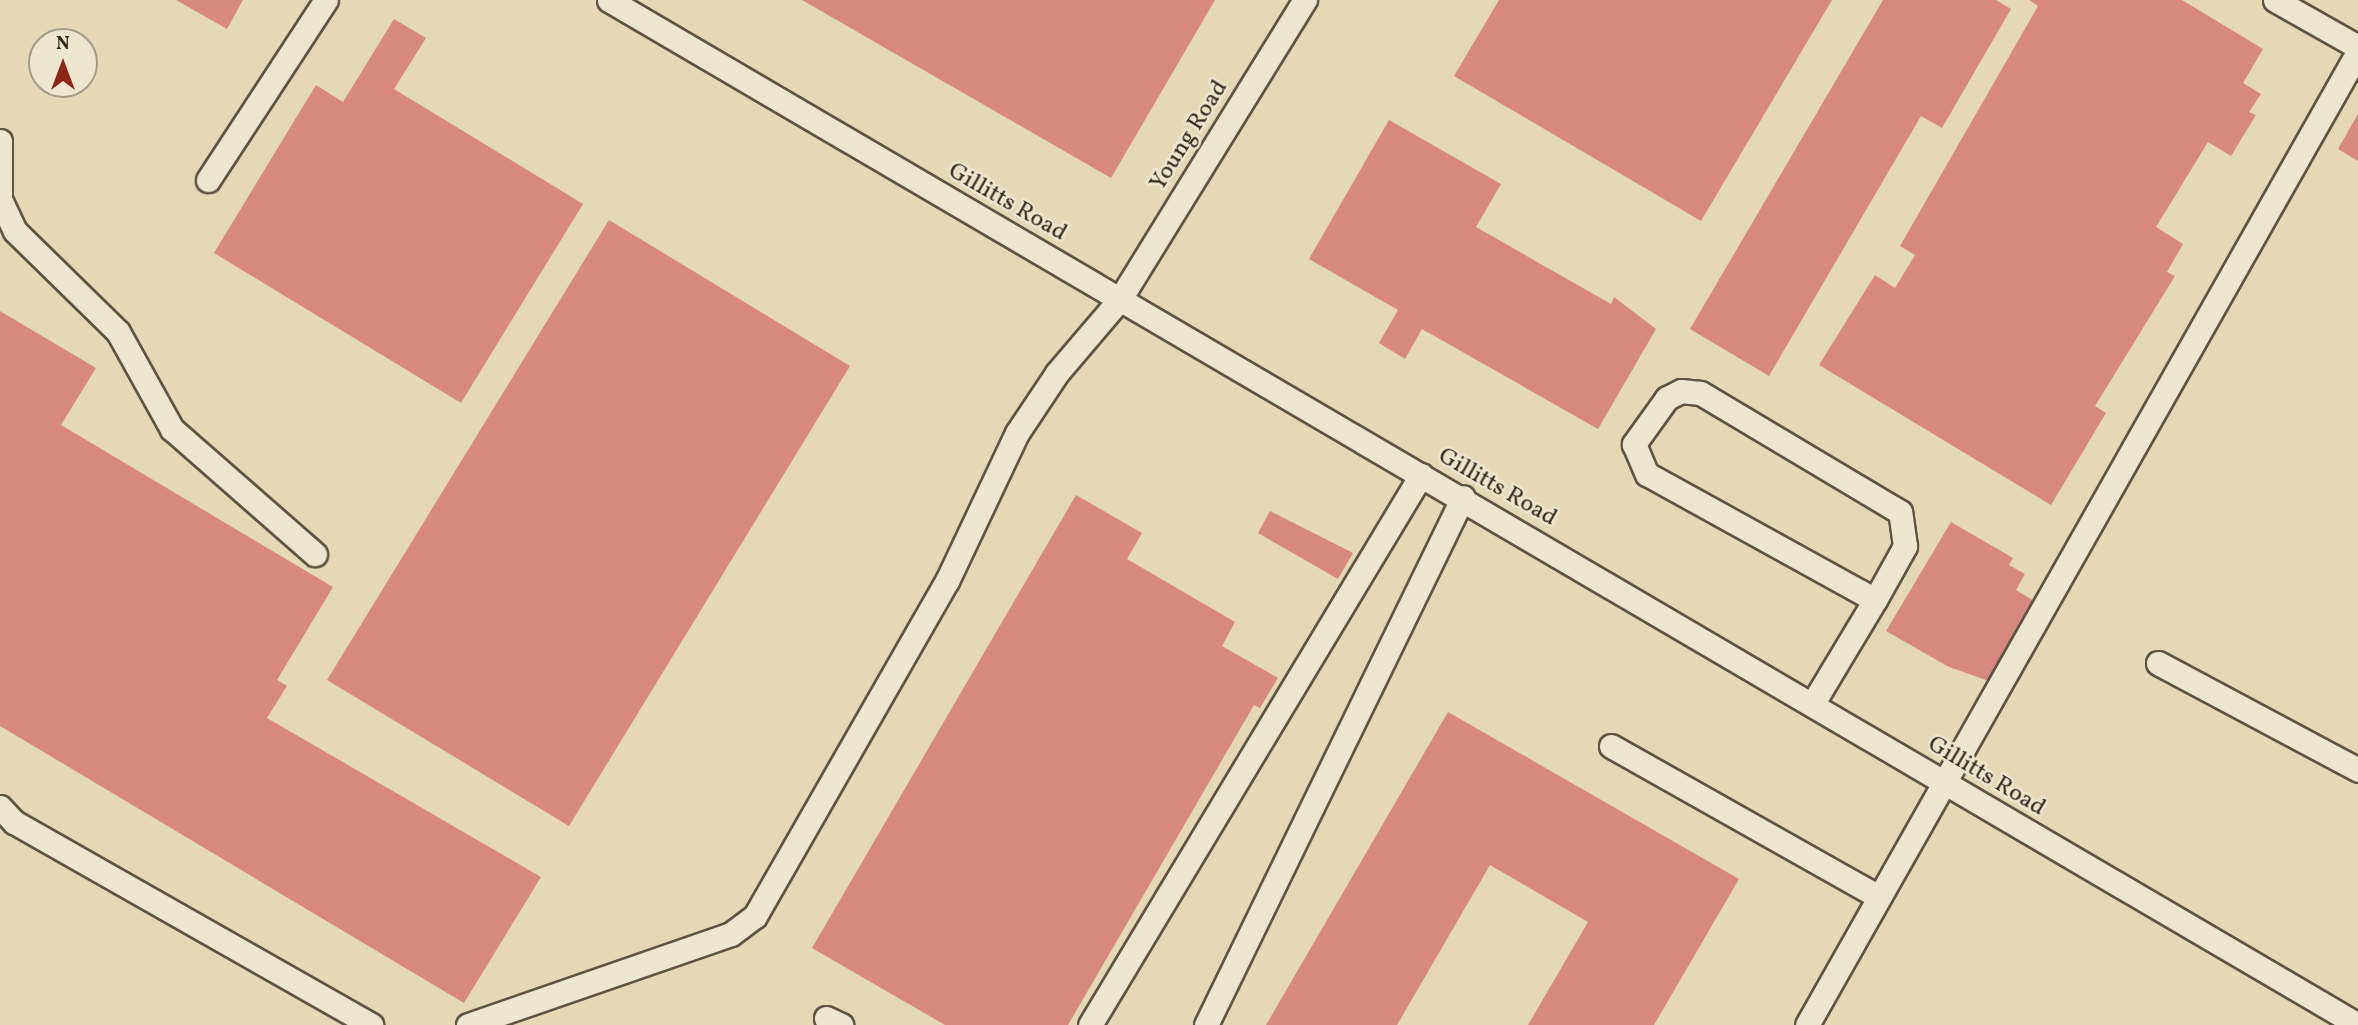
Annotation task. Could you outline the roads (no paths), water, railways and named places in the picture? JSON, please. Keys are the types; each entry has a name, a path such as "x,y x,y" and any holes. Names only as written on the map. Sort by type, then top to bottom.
{"lane":[{"path":"208,180 326,0"},
{"name":"Gillitts Road","path":"609,0 1463,497 1813,703 1948,786 2355,1017"},
{"name":"Young Road","path":"468,1025 731,934 755,916 947,581 1017,433 1057,373 1120,299 1305,0"},
{"path":"1807,1025 1875,895 1948,786 2358,50 2275,0"},
{"path":"0,141 0,197 15,232 118,332 172,429 315,554"},
{"path":"1813,703 1875,600 1905,546 1905,527 1890,501 1700,393 1681,391 1667,398 1634,444 1647,474 1875,600"},
{"path":"1090,1025 1422,475"},
{"path":"1206,1025 1463,497"},
{"path":"2158,663 2358,770"},
{"path":"1611,746 1875,895"},
{"path":"0,807 14,822 370,1025"}]}
